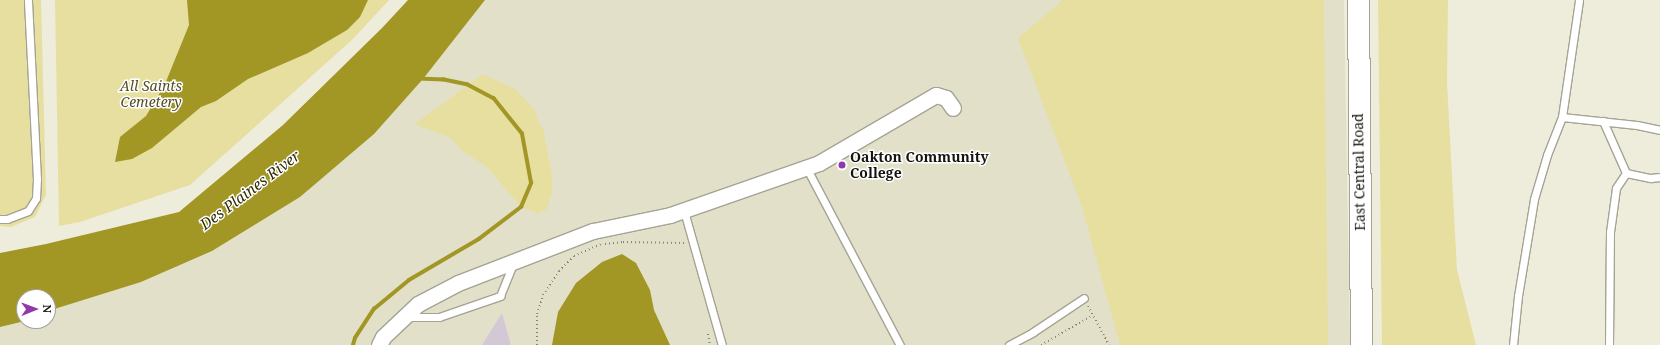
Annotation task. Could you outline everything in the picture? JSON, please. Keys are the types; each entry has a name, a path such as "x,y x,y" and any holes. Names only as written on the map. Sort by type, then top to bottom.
{"main road":[{"name":"East Central Road","path":"1358,0 1361,345"}],"street":[{"path":"379,345 383,337 402,317 418,304 458,282 593,231 684,211 819,163 936,95 946,98 953,108"}],"lane":[{"path":"0,219 7,219 28,211 36,198 37,179 28,0"},
{"path":"1513,345 1518,296 1534,199 1547,155 1562,117 1579,0"},
{"path":"1562,117 1637,125 1660,130"},
{"path":"1603,121 1626,173"},
{"path":"806,167 900,345"},
{"path":"1626,173 1650,178 1660,176"},
{"path":"1609,345 1610,232 1616,188 1626,173"},
{"path":"684,211 722,345"},
{"path":"402,317 439,317 500,296 514,262"},
{"path":"1009,345 1033,332 1084,298"}],"path":[{"path":"537,345 537,314 543,295 559,271 574,256 602,244 623,242 658,244 694,243"},
{"path":"1084,298 1109,345"},
{"path":"1040,345 1093,315"}],"shaded area":[{"name":"Oakton Community College","path":"485,0 1344,0 1350,345 0,345 0,327 16,323 16,329 56,329 56,309 141,282 212,251 300,197 374,134 423,79"}],"green space":[{"path":"0,0 41,0 46,195 35,217 11,227 0,226"},
{"name":"All Saints Cemetery","path":"55,0 389,0 353,39 190,185 80,222 59,226"},
{"path":"1063,0 1324,0 1328,345 1120,345 1082,207 1018,38"},
{"path":"1378,0 1448,0 1447,83 1457,270 1476,345 1382,345"},
{"path":"483,74 515,89 535,110 539,124 543,128 552,175 552,192 547,209 538,213 521,207 487,167 461,150 451,138 415,124"}],"water":[{"path":"187,0 368,0 360,17 347,30 308,53 248,79 216,101 201,107 152,148 132,159 115,162 120,137 146,116 165,84 189,25"},
{"name":"Des Plaines River","path":"408,0 485,0 423,79 374,134 300,197 212,251 141,282 56,309 56,289 16,289 16,323 0,327 0,253 46,244 179,212 283,125 382,28"},
{"path":"622,254 636,263 650,290 654,310 670,345 552,345 558,312 576,283 602,262"}],"building":[{"path":"502,313 511,345 482,345"}],"waterway":[{"path":"353,345 355,338 374,309 409,280 479,239 521,207 531,183 522,134 494,99 468,85 444,80 419,79"}],"place":[{"name":"Oakton Community College","path":"842,165"}]}
